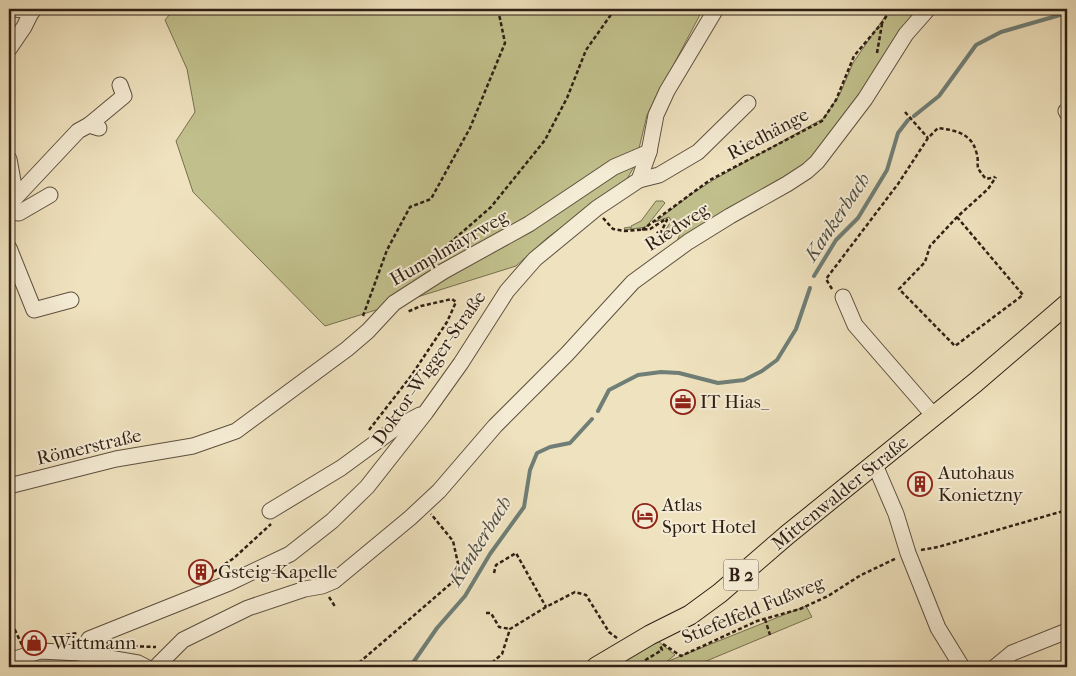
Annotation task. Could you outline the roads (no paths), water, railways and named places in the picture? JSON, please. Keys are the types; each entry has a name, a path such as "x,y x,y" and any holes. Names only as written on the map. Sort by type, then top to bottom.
{"main road":[{"name":"Mittenwalder Straße","path":"596,667 628,647 690,615 720,593 787,535 875,465 1067,304"}],"street":[{"path":"9,49 33,10 14,9"},
{"path":"639,180 649,152 656,116 667,91 716,9"},
{"name":"Riedweg","path":"156,667 183,640 240,612 266,601 334,581 423,506 495,426 567,354 633,282 688,242 787,184 817,162 865,99 906,34 918,18 928,9"},
{"path":"12,202 78,131 94,126 124,96 120,85"},
{"name":"Doktor-Wigger-Straße","path":"80,653 88,639 229,582 290,554 332,521 367,487 426,412 508,291 535,259 564,232 596,208 639,180 659,175 698,152 748,103"},
{"name":"Humplmayrweg","path":"177,450 205,443 236,431 339,355 367,332 394,302 444,270 529,224 614,167 649,152"},
{"path":"9,159 12,202"},
{"path":"9,212 19,213 50,195"},
{"path":"9,248 34,310 71,300"},
{"path":"839,296 855,325 934,416"},
{"path":"271,517 397,428 426,412"},
{"name":"Römerstraße","path":"9,486 116,459 177,450"},
{"path":"875,465 896,514 908,553 938,628 962,667"},
{"path":"995,667 1012,653 1067,630"},
{"path":"9,662 40,651 80,653 138,663 146,667"}],"waterway":[{"name":"Kankerbach","path":"914,116 939,96 976,45 1001,32 1067,13"},
{"name":"Kankerbach","path":"814,276 836,240 858,218 887,170 898,133 908,120"},
{"name":"Kankerbach","path":"598,411 609,390 638,375 661,372 679,373 718,383 744,380 762,371 777,360 796,329 810,288"},
{"name":"Kankerbach","path":"410,667 437,628 465,596 490,554 524,507 530,470 537,453 550,447 570,443 592,419"}],"place":[{"name":"IT Hias_","path":"683,402"},
{"name":"Autohaus Konietzny","path":"920,484"},
{"name":"Atlas Sport Hotel","path":"645,516"},
{"name":"Gsteig-Kapelle","path":"201,572"},
{"name":"Wittmann","path":"34,643"}]}
